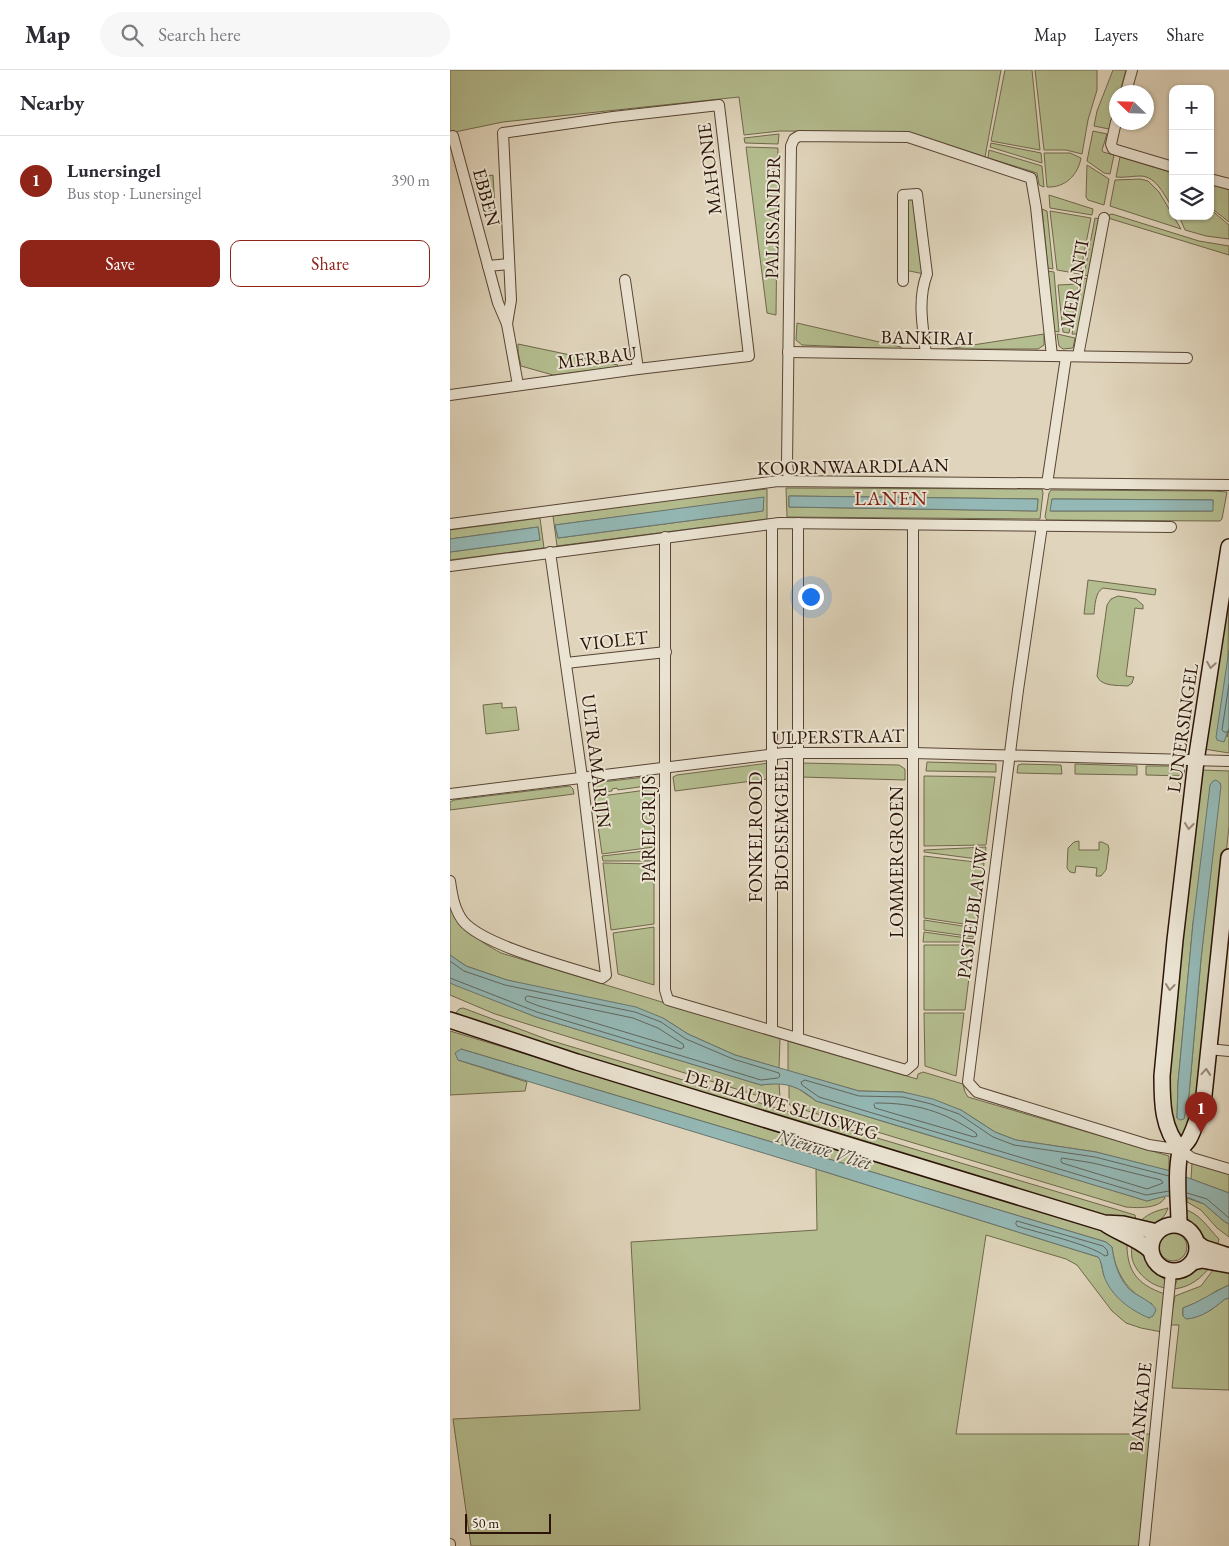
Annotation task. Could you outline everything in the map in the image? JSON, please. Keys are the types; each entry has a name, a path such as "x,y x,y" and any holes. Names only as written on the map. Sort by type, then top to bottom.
{"main road":[{"name":"LUNERSINGEL","path":"1180,1156 1167,1130 1162,1095 1162,1076 1175,940 1196,761 1229,547"},
{"path":"1229,857 1204,1095 1199,1115 1180,1156 1176,1194 1169,1228 1151,1242 1150,1250 1152,1258 1157,1264 1171,1272 1183,1270 1193,1262 1202,1260 1229,1265"},
{"name":"DE BLAUWE SLUISWEG","path":"450,1020 577,1062 1104,1222 1169,1228"},
{"name":"DE BLAUWE SLUISWEG","path":"1104,1222 1120,1233 1143,1243 1150,1250"},
{"path":"1169,1228 1190,1232 1196,1243 1196,1255 1193,1262"},
{"path":"1196,1243 1204,1248 1229,1256"}],"street":[{"path":"1128,85 1132,70"},
{"name":"MAHONIE","path":"502,133 613,117 719,105 749,356"},
{"path":"1114,130 1111,144 1113,149 1169,166"},
{"name":"EBBEN","path":"502,133 511,300 507,324"},
{"name":"PALISSANDER","path":"789,481 787,463 791,146 794,139 799,136 908,137 1031,178 1036,207 1052,356"},
{"name":"EBBEN","path":"451,137 498,303 507,324 518,385"},
{"path":"1214,180 1229,184"},
{"path":"903,281 903,194 917,194 927,274 922,286 921,300 926,354"},
{"name":"MERANTI","path":"1078,356 1104,218"},
{"path":"488,266 509,264"},
{"path":"625,280 638,369"},
{"name":"BANKIRAI","path":"788,352 1188,358"},
{"name":"MERBAU","path":"450,395 749,356"},
{"path":"1047,484 1066,357"},
{"name":"KOORNWAARDLAAN","path":"450,524 778,481 1229,485"},
{"name":"BLOESEMGEEL","path":"798,523 798,1038"},
{"path":"450,566 665,536 772,524 1171,527"},
{"name":"FONKELROOD","path":"772,524 772,1030"},
{"name":"LOMMERGROEN","path":"785,1034 906,1070 913,1064 913,525"},
{"name":"PASTELBLAUW","path":"1042,526 1018,690 968,1082 977,1092 1229,1170"},
{"name":"PARELGRIJS","path":"665,536 665,990 668,1000 785,1034"},
{"name":"ULTRAMARIJN","path":"450,881 455,908 463,921 478,934 521,951 602,978 606,975 582,777 550,552"},
{"name":"VIOLET","path":"566,663 666,652"},
{"name":"ULPERSTRAAT","path":"450,794 772,753 913,753 1229,761"},
{"path":"1208,1049 1229,1051"},
{"name":"BANKADE","path":"1144,1546 1171,1272"}],"green space":[{"path":"450,70 1001,70 985,157 906,132 780,131 744,135 739,97 503,122 450,133"},
{"path":"1005,70 1032,70 1040,150 991,141"},
{"path":"1035,70 1097,70 1097,90 1088,120 1082,154 1066,150 1044,150"},
{"path":"1113,70 1126,70 1122,85 1109,85 1109,129 1094,126 1097,111"},
{"path":"1093,131 1107,134 1102,150 1114,155 1110,174 1104,173 1087,161"},
{"path":"779,134 778,144 745,143 744,138"},
{"path":"991,143 1041,153 1042,163 990,147"},
{"path":"746,147 778,148 776,315 767,313"},
{"path":"989,150 1042,166 1044,187 1039,185 1037,173 988,158"},
{"path":"1044,153 1070,153 1081,158 1077,170 1070,179 1054,187 1047,187"},
{"path":"1120,157 1169,172 1169,203 1160,188 1151,179 1140,176 1116,177"},
{"path":"1087,165 1109,179 1104,205 1088,200 1086,197"},
{"path":"493,175 495,210 485,211 476,178"},
{"path":"1140,179 1148,181 1159,192 1169,209 1169,220 1176,220 1181,229 1110,206 1115,180"},
{"path":"1214,185 1229,190 1229,222 1214,210"},
{"path":"915,195 924,274 905,270 906,196"},
{"path":"1049,195 1093,209 1092,215 1050,208"},
{"path":"1042,209 1047,211 1053,269 1048,268"},
{"path":"1050,211 1091,218 1080,274 1057,270"},
{"path":"1214,212 1229,225 1229,239 1206,236 1185,230 1181,220 1214,220"},
{"path":"1112,214 1199,241 1229,246 1229,255 1108,218"},
{"path":"1095,218 1100,219 1089,276 1084,275"},
{"path":"1048,271 1054,272 1059,332 1054,331"},
{"path":"1083,278 1088,279 1078,334 1072,334"},
{"path":"1079,284 1069,333 1063,332 1058,285"},
{"path":"797,323 901,347 901,349 802,345 796,340"},
{"path":"1044,334 1044,345 1038,349 947,349"},
{"path":"1057,334 1075,338 1073,348 1063,349 1059,346"},
{"path":"518,344 618,365 617,367 553,375 521,366"},
{"path":"786,488 1042,489 1043,493 1040,519 787,517","holes":["789,496 1038,499 1037,511 789,507"]},
{"path":"767,489 767,519 557,546 553,516","holes":["763,498 763,511 558,538 555,525"]},
{"path":"1051,490 1227,492 1220,521 1047,520 1045,517","holes":["1052,499 1213,500 1212,511 1051,511"]},
{"path":"540,518 544,548 450,560 450,552 540,540 538,527 450,539 450,530"},
{"path":"1088,580 1156,589 1155,595 1103,588 1097,596 1094,614 1084,614"},
{"path":"1229,580 1227,737 1229,728 1229,753 1204,749"},
{"path":"1118,596 1136,599 1143,605 1143,609 1135,608 1126,676 1134,677 1132,683 1128,686 1106,684 1099,680 1097,676 1107,605 1111,599"},
{"path":"502,703 502,708 516,707 519,730 486,734 483,705"},
{"path":"927,762 996,764 996,772 926,771"},
{"path":"769,763 768,779 675,791 673,777 677,775"},
{"path":"801,763 899,765 905,769 905,780 801,777"},
{"path":"1075,764 1137,766 1137,775 1075,774"},
{"path":"1018,765 1061,765 1062,774 1017,773"},
{"path":"1146,766 1185,766 1184,776 1146,775"},
{"path":"1202,770 1229,771 1229,826 1201,1092 1186,1136 1178,1139 1166,1098 1166,1081","holes":["1220,783 1201,959 1189,1095 1177,1118 1178,1083 1193,923"]},
{"path":"654,776 653,785 618,790 617,788 612,789 612,791 594,793 593,783"},
{"path":"924,776 995,777 986,845 924,846"},
{"path":"570,786 574,794 450,810 450,802 454,800"},
{"path":"654,789 654,847 602,854 594,797"},
{"path":"1079,841 1079,850 1099,850 1099,842 1108,845 1106,870 1101,876 1096,876 1097,868 1076,866 1075,873 1070,872 1067,868 1068,848 1074,842"},
{"path":"986,847 985,860 924,852 924,850"},
{"path":"654,850 654,861 603,861 602,856"},
{"path":"924,856 984,863 977,926 924,918"},
{"path":"603,863 654,864 654,924 611,930"},
{"path":"450,908 472,934 501,953 780,1038 779,1068 735,1055 688,1034 663,1018 507,980 466,966 450,955"},
{"path":"924,920 976,928 974,937 924,930"},
{"path":"654,927 654,985 618,974 613,933"},
{"path":"924,932 974,939 973,942 923,942"},
{"path":"924,945 973,945 965,1010 924,1010"},
{"path":"450,982 536,1017 761,1085 779,1083 780,1098 778,1102 495,1014 450,995"},
{"path":"463,1008 549,1040 1135,1215 1136,1220 1133,1223 997,1183 566,1052 474,1021 456,1013 459,1009"},
{"path":"924,1013 964,1013 956,1076 925,1066"},
{"path":"450,1031 1070,1218 1127,1239 1128,1259 1134,1274 1146,1285 1165,1294 1162,1332 1126,1323 1112,1311 1077,1265 1066,1259 986,1235 956,1434 1151,1434 1139,1546 471,1546 453,1419 640,1410 631,1242 817,1230 816,1169 1098,1257 1104,1276 1149,1318 1153,1315 1152,1304 1136,1294 1124,1281 1116,1265 1112,1247 1106,1242 461,1049 458,1060 527,1082 525,1091 450,1095"},
{"path":"788,1041 917,1079 918,1074 923,1072 963,1084 968,1097 1169,1156 1169,1171 1096,1152 1016,1140 995,1132 961,1110 903,1092 859,1091 788,1071"},
{"path":"789,1085 799,1089 816,1101 1147,1201 1164,1196 1165,1198 1162,1202 1153,1206 1126,1207 791,1106 789,1104"},
{"path":"1192,1163 1229,1173 1229,1193 1191,1179"},
{"path":"1187,1198 1204,1204 1229,1224 1229,1237 1217,1228 1201,1210 1187,1202"},
{"path":"1168,1208 1163,1217 1157,1222 1138,1224 1151,1213"},
{"path":"1183,1209 1199,1217 1219,1239 1217,1247 1200,1236 1191,1225"},
{"path":"1173,1233 1183,1237 1187,1247 1183,1257 1173,1261 1163,1257 1159,1247 1163,1237"},
{"path":"1132,1241 1142,1249 1148,1263 1163,1277 1168,1288 1156,1285 1146,1279 1137,1269 1132,1258"},
{"path":"1199,1266 1211,1266 1195,1281 1174,1289 1177,1280"},
{"path":"1216,1266 1229,1269 1229,1285 1203,1300 1183,1308 1183,1316 1192,1318 1212,1309 1229,1298 1229,1390 1172,1388 1179,1325 1170,1325 1175,1296 1201,1286"}],"water":[{"path":"789,496 1038,499 1037,511 789,507"},
{"path":"764,497 763,511 558,538 555,525"},
{"path":"1052,499 1213,500 1213,511 1050,511"},
{"path":"538,527 540,540 450,552 450,539"},
{"path":"1229,650 1229,728 1224,742 1217,740 1216,737"},
{"path":"1216,780 1221,786 1201,959 1189,1095 1184,1119 1180,1120 1177,1118 1178,1083 1193,923 1210,785"},
{"path":"450,955 466,966 507,980 636,1007 663,1018 688,1034 735,1055 859,1091 903,1092 933,1099 961,1110 995,1132 1016,1140 1096,1152 1167,1170 1229,1193 1229,1224 1204,1204 1190,1198 1166,1196 1147,1201 816,1101 797,1088 777,1084 761,1085 536,1017 452,984 450,982"},
{"path":"461,1049 1106,1242 1112,1247 1117,1269 1128,1288 1152,1304 1156,1310 1153,1316 1149,1318 1122,1302 1107,1283 1098,1257 458,1060 455,1053"},
{"path":"1229,1285 1229,1298 1197,1317 1186,1319 1183,1316 1183,1308"}],"place":[{"name":"Lunersingel","path":"1201,1133"}],"district":[{"name":"LANEN","path":"891,498"}],"water label":[{"name":"Nieuwe Vliet","path":"824,1149"}]}
